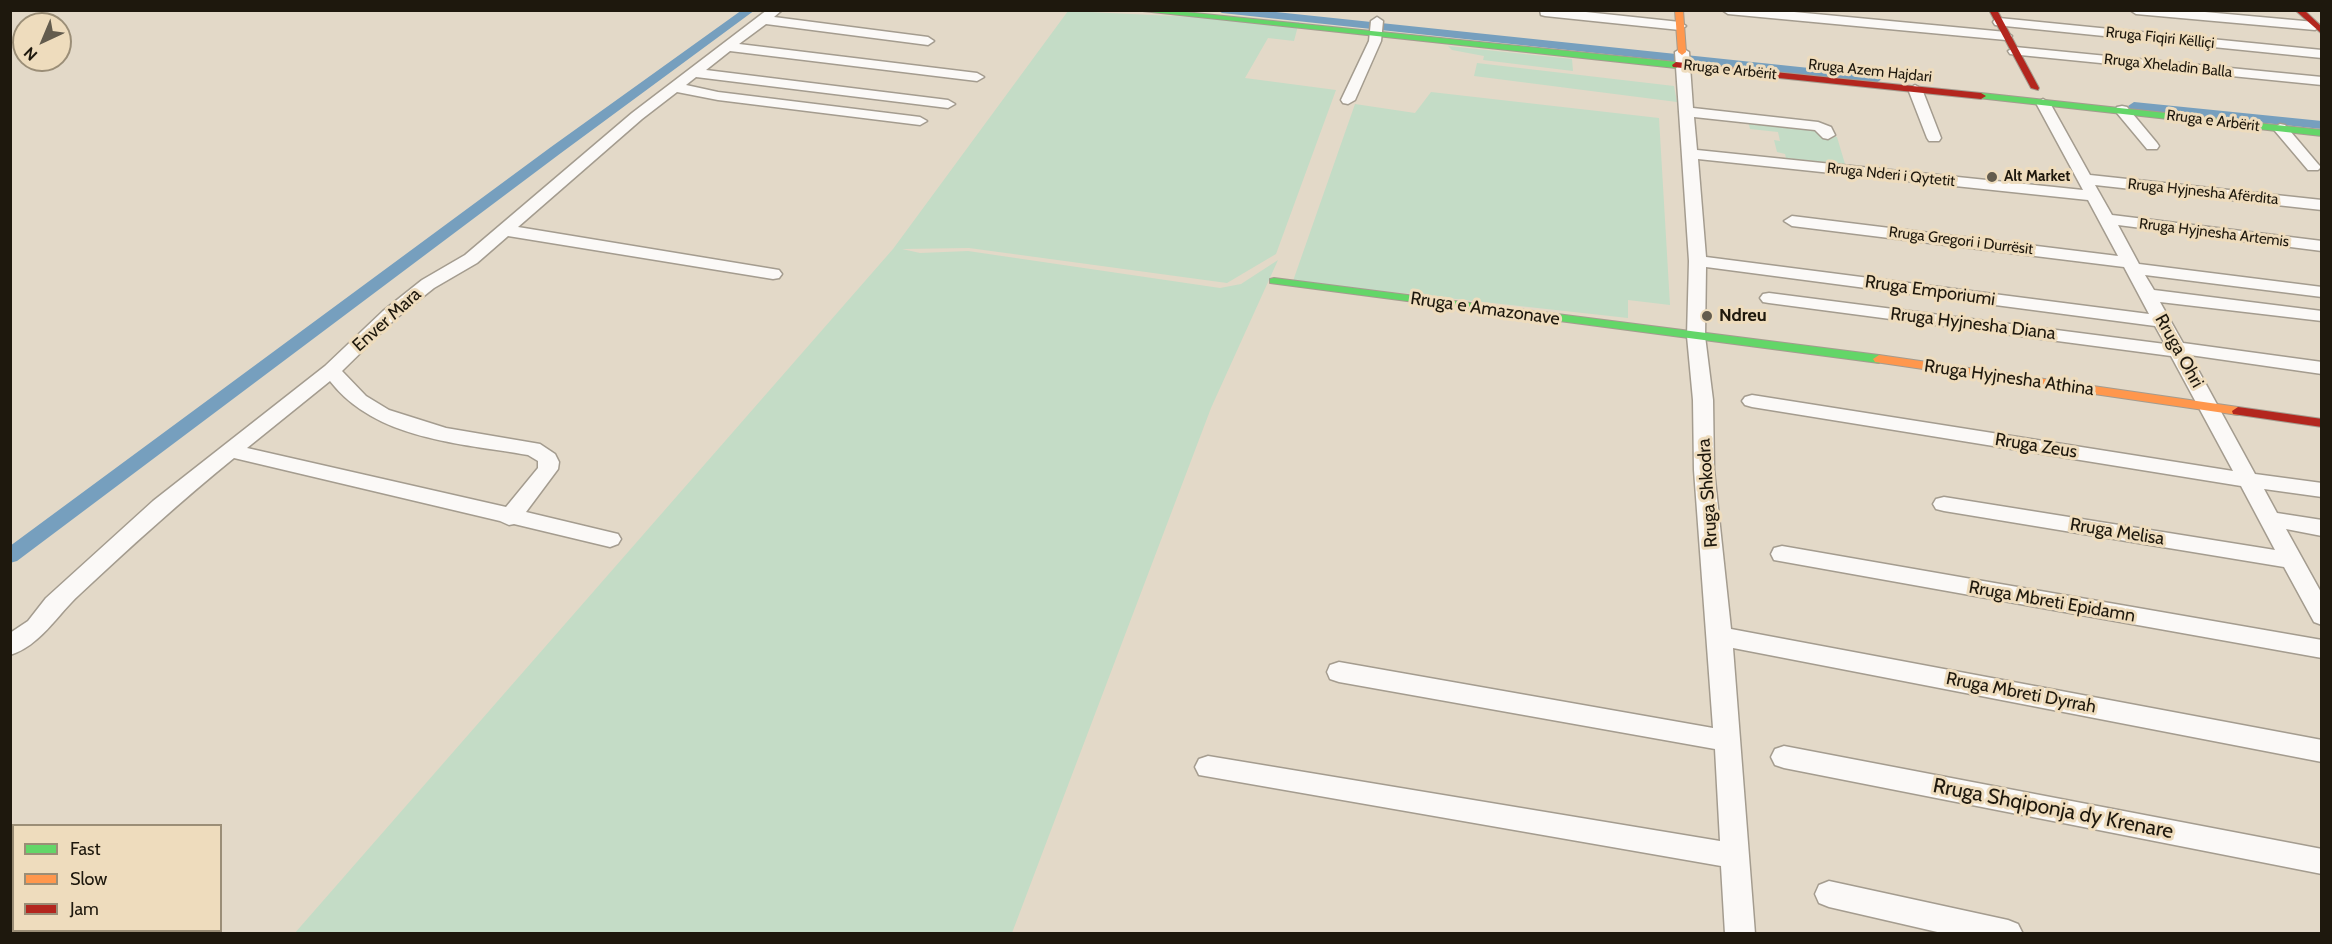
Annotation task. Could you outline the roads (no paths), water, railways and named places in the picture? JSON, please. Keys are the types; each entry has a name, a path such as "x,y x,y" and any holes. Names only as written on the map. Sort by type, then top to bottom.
{"street":[{"name":"Rruga e Arbërit","path":"1137,10 1373,24 1683,59 1915,90 2039,95 2122,110 2281,119 2322,133"},
{"path":"1274,10 1373,24 1454,28"},
{"path":"1679,10 1683,59"},
{"path":"1728,10 2006,36"},
{"path":"2136,10 2319,25"},
{"path":"1545,12 1680,26"},
{"path":"2302,13 2319,25"},
{"path":"770,16 928,41"},
{"name":"Enver Mara","path":"10,646 36,627 54,604 161,506 332,370 397,309 428,284 471,259 596,149 674,87 770,16"},
{"path":"1996,16 2039,95"},
{"name":"Rruga Fiqiri Këlliçi","path":"1996,16 2322,54"},
{"path":"1348,100 1375,41 1373,24"},
{"name":"Rruga Azem Hajdari","path":"1522,35 1683,59 2039,95 2184,104"},
{"path":"729,47 977,77"},
{"name":"Rruga Xheladin Balla","path":"2015,51 2322,81"},
{"name":"Rruga Shkodra","path":"1683,59 1698,261 1696,336 1703,400 1704,470 1720,636 1740,933"},
{"path":"694,73 948,104"},
{"path":"674,87 718,96 920,121"},
{"path":"1915,90 1935,138"},
{"name":"Rruga Ohri","path":"2039,95 2177,350 2211,408 2247,480 2321,615"},
{"path":"2122,110 2152,147"},
{"path":"1686,112 1818,126 1826,130 1828,135"},
{"path":"2281,119 2313,167"},
{"name":"Rruga Nderi i Qytetit","path":"1690,154 2089,188"},
{"name":"Rruga Hyjnesha Afërdita","path":"2089,188 2322,205"},
{"name":"Rruga Hyjnesha Artemis","path":"2106,219 2322,246"},
{"name":"Rruga Gregori i Durrësit","path":"1792,221 2322,292"},
{"path":"503,230 773,274"},
{"name":"Rruga Emporiumi","path":"1698,261 2162,321"},
{"name":"Rruga e Amazonave","path":"1274,280 1696,336"},
{"path":"2148,295 2322,316"},
{"name":"Rruga Hyjnesha Diana","path":"1769,298 2322,368"},
{"name":"Rruga Hyjnesha Athina","path":"1696,336 1941,368 2322,423"},
{"path":"332,370 347,390 364,404 401,423 533,449 547,458 550,463 548,469 509,518"},
{"name":"Rruga Zeus","path":"1752,401 2322,490"},
{"path":"232,451 509,518 610,539"},
{"name":"Rruga Melisa","path":"1944,504 2290,560"},
{"path":"2269,519 2322,528"},
{"name":"Rruga Mbreti Epidamn","path":"1782,555 2322,649"},
{"name":"Rruga Mbreti Dyrrah","path":"1720,636 2322,751"},
{"path":"1339,672 1726,741"},
{"name":"Rruga Shqiponja dy Krenare","path":"1784,757 2322,862"},
{"path":"1208,766 1734,856"},
{"path":"1829,894 2008,933"}],"waterway":[{"path":"10,556 556,150 750,10"},
{"path":"1222,10 1876,79"},
{"path":"2134,106 2322,125"}],"place":[{"name":"Alt Market","path":"1992,177"},
{"name":"Ndreu","path":"1707,316"}]}
